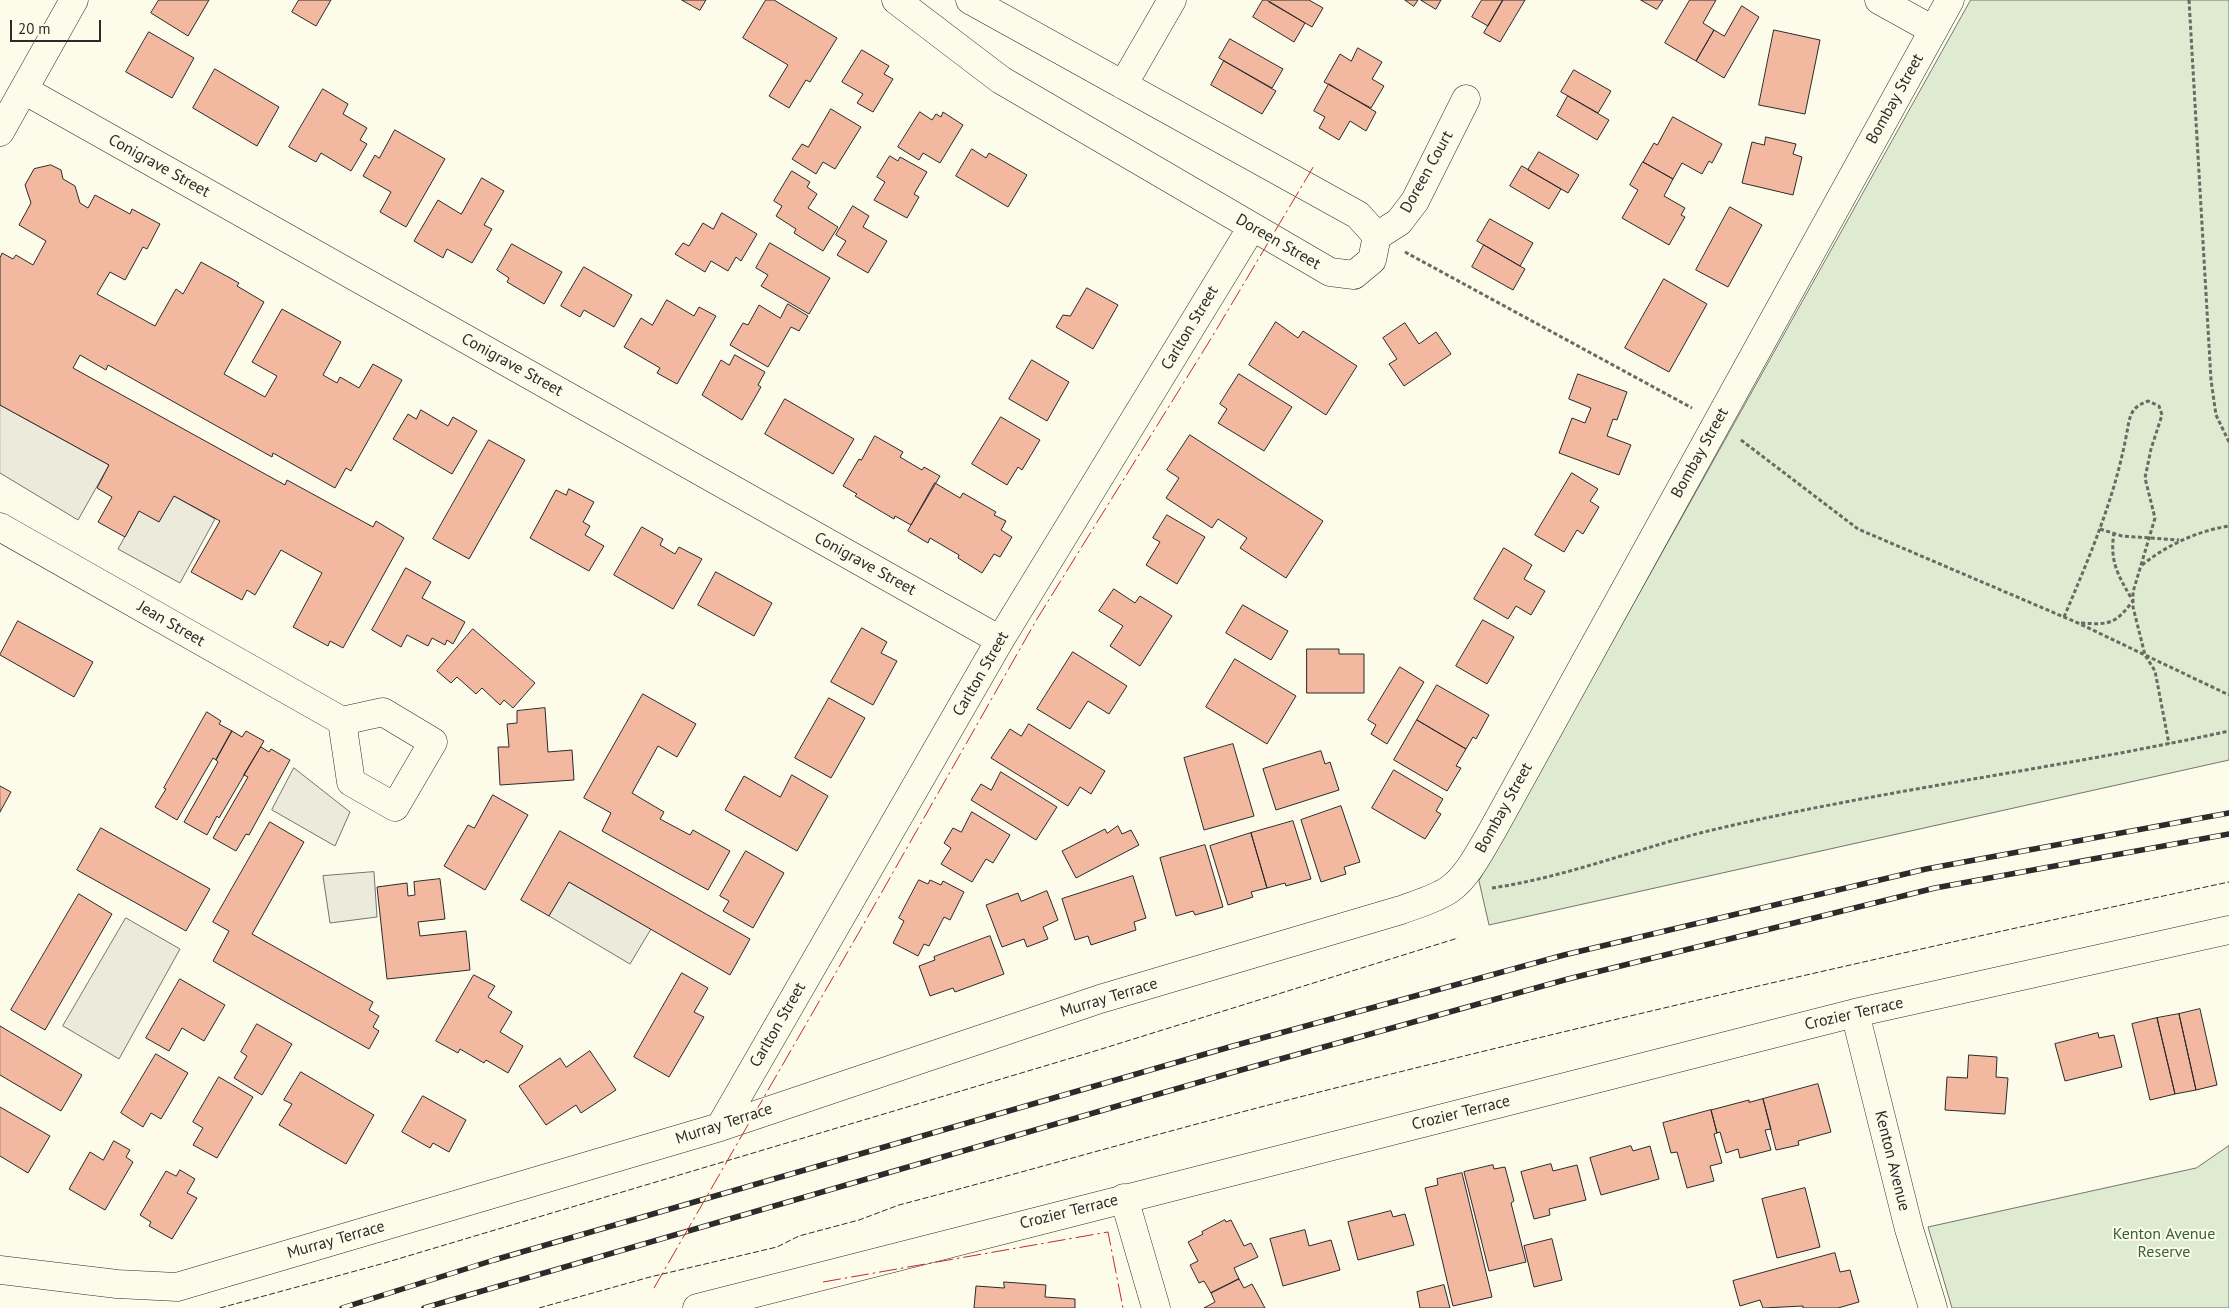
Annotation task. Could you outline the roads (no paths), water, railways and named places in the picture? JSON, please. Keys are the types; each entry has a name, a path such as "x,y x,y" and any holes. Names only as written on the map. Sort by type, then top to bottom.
{"street":[{"path":"0,132 74,0"},
{"name":"Doreen Street","path":"896,0 1001,80 1330,272 1354,275 1372,260 1377,236"},
{"path":"970,0 1358,215 1377,236"},
{"path":"1123,85 1172,0"},
{"path":"1879,0 1933,30"},
{"name":"Bombay Street","path":"1437,896 1452,888 1465,873 1492,833 1950,0"},
{"name":"Conigrave Street","path":"24,90 1000,640"},
{"name":"Doreen Court","path":"1377,236 1399,222 1414,201 1466,99"},
{"name":"Carlton Street","path":"720,1127 1000,640 1252,227"},
{"name":"Jean Street","path":"0,528 342,721"},
{"name":"Murray Terrace","path":"0,1270 117,1284 177,1286 720,1127 1100,999 1400,910 1437,896"},
{"name":"Crozier Terrace","path":"697,1308 741,1302 1124,1198 1855,1013 2229,930"},
{"name":"Kenton Avenue","path":"1855,1013 1910,1230 1933,1308"},
{"path":"1124,1198 1156,1308"}],"railway":[{"path":"342,1308 494,1260 1233,1046 1564,955 1926,869 2229,813"},
{"path":"424,1308 1241,1070 1568,979 1935,888 2229,834"}],"park label":[{"name":"Kenton Avenue Reserve","path":"2164,1243"}]}
